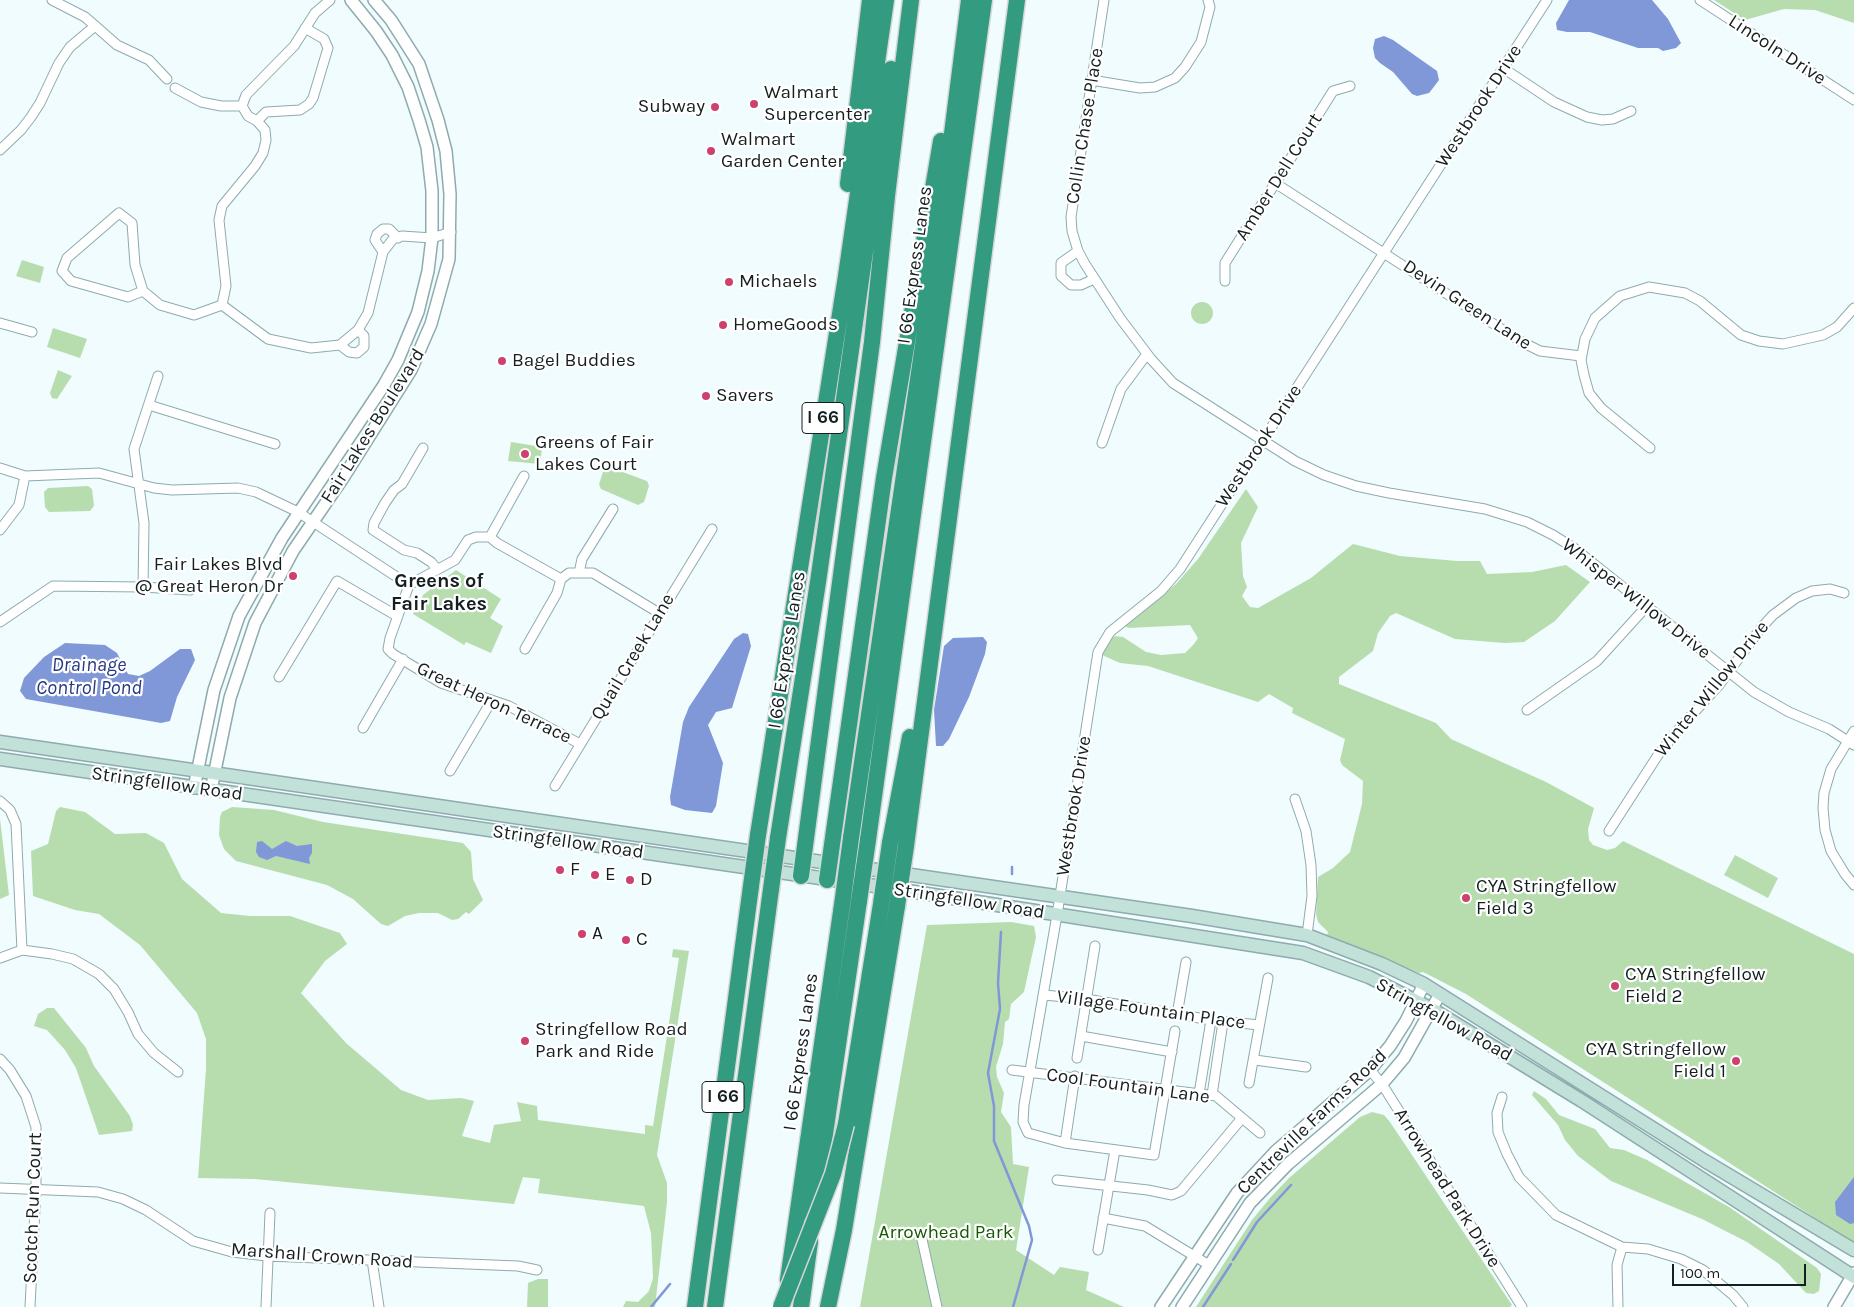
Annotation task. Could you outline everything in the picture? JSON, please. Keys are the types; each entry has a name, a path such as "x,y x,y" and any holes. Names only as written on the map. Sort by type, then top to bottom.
{"highway":[{"path":"846,276 846,195 870,0"},
{"name":"I 66","path":"695,1307 758,836 846,276 886,0"},
{"name":"I 66 Express Lanes","path":"715,1307 778,838 818,582 902,0"},
{"path":"801,876 872,342 887,196 911,0"},
{"name":"I 66 Express Lanes","path":"783,1307 934,276 969,0"},
{"path":"800,1307 868,840 984,0"},
{"path":"783,1307 833,1174 846,1124 881,904 898,844 936,608 1017,0"},
{"path":"827,880 898,386 943,126 959,74"},
{"path":"828,1307 844,1230 897,906 898,844"}],"main road":[{"name":"Stringfellow Road","path":"0,742 197,772 830,862 1307,935 1382,964 1424,984 1706,1161 1854,1250"},
{"name":"Stringfellow Road","path":"0,759 1035,910 1303,953 1369,978 1432,1009 1582,1101 1853,1276"}],"street":[{"path":"52,0 85,17 117,45 149,60 167,80"},
{"path":"242,106 246,95 294,46 315,13 330,0"},
{"name":"Fair Lakes Boulevard","path":"194,788 214,690 239,616 257,580 298,512 384,385 398,360 418,312 428,271 432,238 432,191 427,147 408,87 376,30 351,0"},
{"name":"Fair Lakes Boulevard","path":"211,790 230,698 255,623 293,551 395,397 422,349 444,282 450,250 451,232 446,151 438,120 418,64 391,20 374,0"},
{"name":"Collin Chase Place","path":"1104,0 1071,217 1072,231 1078,250 1094,279 1120,318 1147,354 1173,383 1263,440"},
{"path":"1091,80 1140,88 1155,87 1175,78 1185,67 1201,42 1210,7 1208,0"},
{"name":"Westbrook Drive","path":"1064,1143 1028,1133 1023,1122 1029,1073 1044,995 1098,652 1110,632 1171,581 1547,0"},
{"name":"Lincoln Drive","path":"1700,0 1854,100"},
{"path":"0,150 21,130 31,117 40,103 59,63 70,47 94,26"},
{"path":"257,121 266,112 300,110 309,104 313,98 328,48 324,39 305,28"},
{"path":"1503,68 1554,102 1587,117 1613,119 1631,111"},
{"name":"Amber Dell Court","path":"1225,281 1225,263 1333,91 1350,86"},
{"path":"175,88 202,102 221,106 242,106"},
{"path":"222,305 226,286 219,220 222,206 255,166 263,153 266,140 265,130 257,121 248,116 242,106"},
{"name":"Devin Green Lane","path":"1275,183 1385,252 1520,341 1540,352 1582,356"},
{"path":"144,292 128,297 71,281 62,271 67,258 119,213 132,222 135,265 144,292 160,305 194,315 222,305"},
{"path":"383,252 375,240 382,230 389,229 398,238"},
{"path":"222,305 268,339 311,348 340,345 358,330 368,313 383,252 392,239 432,238 451,232"},
{"path":"432,238 450,250"},
{"path":"1078,250 1061,263 1061,276 1072,285 1081,285 1094,279"},
{"path":"1650,448 1612,419 1590,393 1584,375 1582,356 1585,339 1595,318 1620,296 1649,287 1685,293 1700,301 1742,335 1759,342 1783,344 1823,335 1837,327 1854,308"},
{"path":"0,323 32,332"},
{"path":"340,345 349,352 357,353 364,347 364,336 358,330"},
{"path":"1102,443 1121,390 1147,354"},
{"path":"143,587 144,523 134,449 158,376"},
{"path":"149,405 275,444"},
{"name":"Whisper Willow Drive","path":"1263,440 1295,461 1341,482 1389,493 1485,509 1526,522 1574,548 1646,607 1771,703 1829,729 1851,743"},
{"path":"423,448 402,484 394,490 374,522 373,530 404,550 417,553 432,562 437,569"},
{"path":"0,468 26,476 99,473 138,484 172,490 238,488 273,498 298,512 409,586 455,560 468,540 476,537 490,537 497,543 561,579"},
{"path":"0,530 19,505 26,476"},
{"path":"490,537 524,476"},
{"path":"580,573 582,559 613,509"},
{"name":"Quail Creek Lane","path":"555,786 712,529"},
{"path":"525,649 557,593 561,579 569,573 593,573 659,613"},
{"path":"279,677 337,581 397,616"},
{"path":"0,622 53,586 143,587 190,590"},
{"name":"Great Heron Terrace","path":"409,586 397,616 388,650 441,683 530,715 580,744"},
{"name":"Winter Willow Drive","path":"1609,831 1658,755 1729,672 1760,628 1787,604 1819,590 1830,589 1844,593"},
{"path":"1527,710 1597,661 1646,607"},
{"path":"363,728 403,659"},
{"path":"450,771 492,700"},
{"path":"1854,731 1851,743 1831,769 1824,792 1823,808 1825,830 1831,851 1854,885"},
{"path":"1295,799 1306,832 1311,864 1312,896 1307,935"},
{"path":"0,801 10,810 16,824 22,950"},
{"path":"1077,1058 1095,946"},
{"path":"0,958 22,950 73,959 99,974 124,1004 138,1034 154,1053 178,1072"},
{"path":"1176,1015 1186,962"},
{"name":"Village Fountain Place","path":"1249,1083 1255,1060 1259,1025 1268,978"},
{"name":"Centreville Farms Road","path":"1161,1307 1194,1256 1244,1186 1276,1152 1370,1070 1390,1046 1406,1021 1424,984"},
{"name":"Centreville Farms Road","path":"1182,1307 1250,1203 1288,1164 1382,1084 1404,1058 1440,994"},
{"name":"Village Fountain Place","path":"1044,995 1086,999 1223,1022 1259,1025"},
{"path":"1199,1094 1211,1020"},
{"path":"1212,1095 1223,1022"},
{"path":"1075,1076 1064,1143 1154,1156 1175,1031"},
{"path":"1081,1036 1172,1052"},
{"name":"Scotch Run Court","path":"0,1059 10,1070 26,1096 36,1127 36,1189 30,1307"},
{"path":"1255,1060 1306,1067"},
{"name":"Cool Fountain Lane","path":"1012,1070 1075,1076 1216,1096 1260,1133"},
{"name":"Arrowhead Park Drive","path":"1370,1070 1382,1084 1522,1307"},
{"path":"1502,1096 1497,1113 1498,1132 1519,1177 1556,1214 1622,1247 1648,1249 1689,1262 1703,1270 1733,1295 1744,1307"},
{"path":"1057,1180 1148,1190 1172,1195 1181,1191 1242,1118"},
{"path":"1098,1250 1115,1150"},
{"name":"Marshall Crown Road","path":"0,1188 98,1192 146,1210 193,1241 232,1252 267,1256 518,1266 537,1270"},
{"path":"266,1307 270,1213"},
{"path":"1103,1218 1145,1226 1209,1265"},
{"path":"920,1235 937,1307"},
{"path":"1618,1307 1617,1265 1622,1247"},
{"path":"372,1260 379,1307"},
{"path":"1834,1307 1853,1276"}],"green space":[{"path":"1714,0 1854,0 1854,23 1815,10 1784,9 1745,20"},
{"path":"22,260 44,267 40,283 16,276"},
{"path":"1202,302 1210,305 1213,313 1210,321 1202,324 1194,321 1191,313 1194,305"},
{"path":"53,328 87,339 80,358 47,347"},
{"path":"58,370 72,376 57,399 52,398 50,393"},
{"name":"Greens of Fair Lakes Court","path":"511,442 542,447 540,464 508,461"},
{"path":"609,467 647,481 649,486 644,502 638,505 601,489 599,484 604,469"},
{"path":"88,486 92,489 94,506 90,511 49,512 45,507 44,492 48,488"},
{"path":"1246,489 1258,507 1241,543 1243,576 1247,587 1242,596 1250,607 1258,608 1311,578 1353,544 1400,556 1480,561 1487,574 1532,572 1566,565 1590,582 1555,621 1524,642 1505,643 1455,639 1396,613 1390,616 1378,633 1373,651 1339,677 1339,684 1436,723 1451,739 1546,782 1594,808 1588,829 1589,840 1593,845 1607,850 1615,848 1623,841 1854,954 1854,1243 1466,994 1423,972 1419,973 1327,935 1328,932 1318,922 1316,914 1318,877 1333,868 1350,852 1362,804 1363,781 1342,765 1340,760 1345,739 1292,713 1293,708 1269,694 1258,702 1148,666 1120,663 1102,655 1110,639 1115,636 1123,637 1146,652 1161,655 1185,653 1194,644 1198,638 1190,625 1129,628 1124,626 1176,584 1198,559"},
{"path":"456,570 501,599 490,618 503,626 491,653 466,642 464,645 413,614 423,595"},
{"path":"60,807 85,812 115,834 146,833 164,843 182,879 221,913 250,916 290,916 340,933 347,944 325,961 301,993 346,1043 401,1090 428,1100 461,1098 474,1101 462,1136 490,1143 494,1125 521,1121 517,1102 537,1106 538,1120 645,1134 645,1125 653,1126 679,958 672,957 673,949 689,951 657,1155 667,1183 667,1202 655,1307 623,1307 626,1301 638,1302 649,1291 653,1278 651,1233 644,1206 538,1193 540,1179 523,1177 514,1204 255,1179 198,1178 206,1069 206,1039 197,1013 140,945 99,914 75,910 33,896 31,851 48,844 56,811"},
{"path":"232,807 274,810 323,822 463,843 471,852 473,879 483,900 469,914 466,912 458,919 452,920 438,913 419,913 405,916 388,926 381,924 353,899 327,885 236,861 224,849 219,835 222,812"},
{"path":"0,819 9,895 0,899"},
{"path":"1735,855 1778,878 1768,898 1724,875"},
{"name":"Arrowhead Park","path":"1011,922 1034,926 1036,937 1024,992 1011,1004 1009,1019 1005,1022 1003,1044 996,1067 997,1077 1004,1093 1001,1112 1011,1127 1013,1164 1029,1167 1016,1250 1054,1275 1060,1267 1089,1272 1086,1290 1124,1307 860,1307 927,925"},
{"path":"47,1008 54,1008 86,1048 94,1066 130,1116 133,1125 132,1131 99,1135 76,1068 65,1050 47,1030 34,1026 38,1014"},
{"path":"1534,1091 1546,1099 1559,1115 1595,1129 1610,1148 1624,1150 1647,1160 1729,1207 1817,1268 1821,1274 1819,1291 1814,1294 1806,1293 1779,1264 1747,1242 1702,1219 1611,1181 1578,1156 1565,1140 1558,1125 1532,1095"},
{"path":"1372,1112 1384,1115 1390,1122 1512,1305 1510,1307 1196,1307 1252,1220 1270,1198 1289,1178 1360,1117"},
{"path":"538,1279 548,1279 548,1307 527,1307 528,1283"}],"water":[{"path":"1569,0 1652,0 1668,19 1681,43 1676,48 1663,51 1658,48 1638,48 1590,32 1557,30 1556,23"},
{"path":"1384,36 1393,40 1437,71 1439,80 1429,93 1417,96 1412,94 1393,72 1375,58 1373,48 1375,39"},
{"path":"743,633 748,634 751,646 732,708 716,712 708,725 723,763 716,806 712,813 685,810 671,805 670,797 683,722 689,707 734,639"},
{"path":"983,637 987,642 985,654 969,697 949,739 943,746 936,746 934,710 944,646 953,638"},
{"name":"Drainage Control Pond","path":"65,643 105,645 117,653 128,674 139,676 150,671 180,649 191,649 195,660 177,697 170,721 161,723 26,699 20,691 24,678 44,657"},
{"path":"262,841 272,849 286,841 297,846 312,844 312,853 309,858 310,864 276,856 267,860 259,857 256,852 257,842"},
{"path":"1854,1177 1854,1223 1850,1224 1836,1215 1835,1202"}],"waterway":[{"path":"1012,867 1012,874"},
{"path":"1001,932 998,983 1000,1009 988,1073 994,1106 994,1141 1029,1226 1032,1240 1013,1307"},
{"path":"1233,1260 1257,1222 1291,1185"},
{"path":"1203,1307 1231,1264"},
{"path":"651,1307 670,1284"}],"place":[{"name":"Walmart Supercenter","path":"754,104"},
{"name":"Subway","path":"715,107"},
{"name":"Walmart Garden Center","path":"711,151"},
{"name":"Michaels","path":"729,282"},
{"name":"HomeGoods","path":"723,325"},
{"name":"Bagel Buddies","path":"502,361"},
{"name":"Savers","path":"706,396"},
{"name":"Greens of Fair Lakes Court","path":"525,454"},
{"name":"Fair Lakes Blvd @ Great Heron Dr","path":"293,576"},
{"name":"F","path":"560,870"},
{"name":"E","path":"595,875"},
{"name":"D","path":"630,880"},
{"name":"CYA Stringfellow Field 3","path":"1466,898"},
{"name":"A","path":"582,934"},
{"name":"C","path":"626,940"},
{"name":"CYA Stringfellow Field 2","path":"1615,986"},
{"name":"Stringfellow Road Park and Ride","path":"525,1041"},
{"name":"CYA Stringfellow Field 1","path":"1736,1061"}],"district":[{"name":"Greens of Fair Lakes","path":"439,592"}]}
